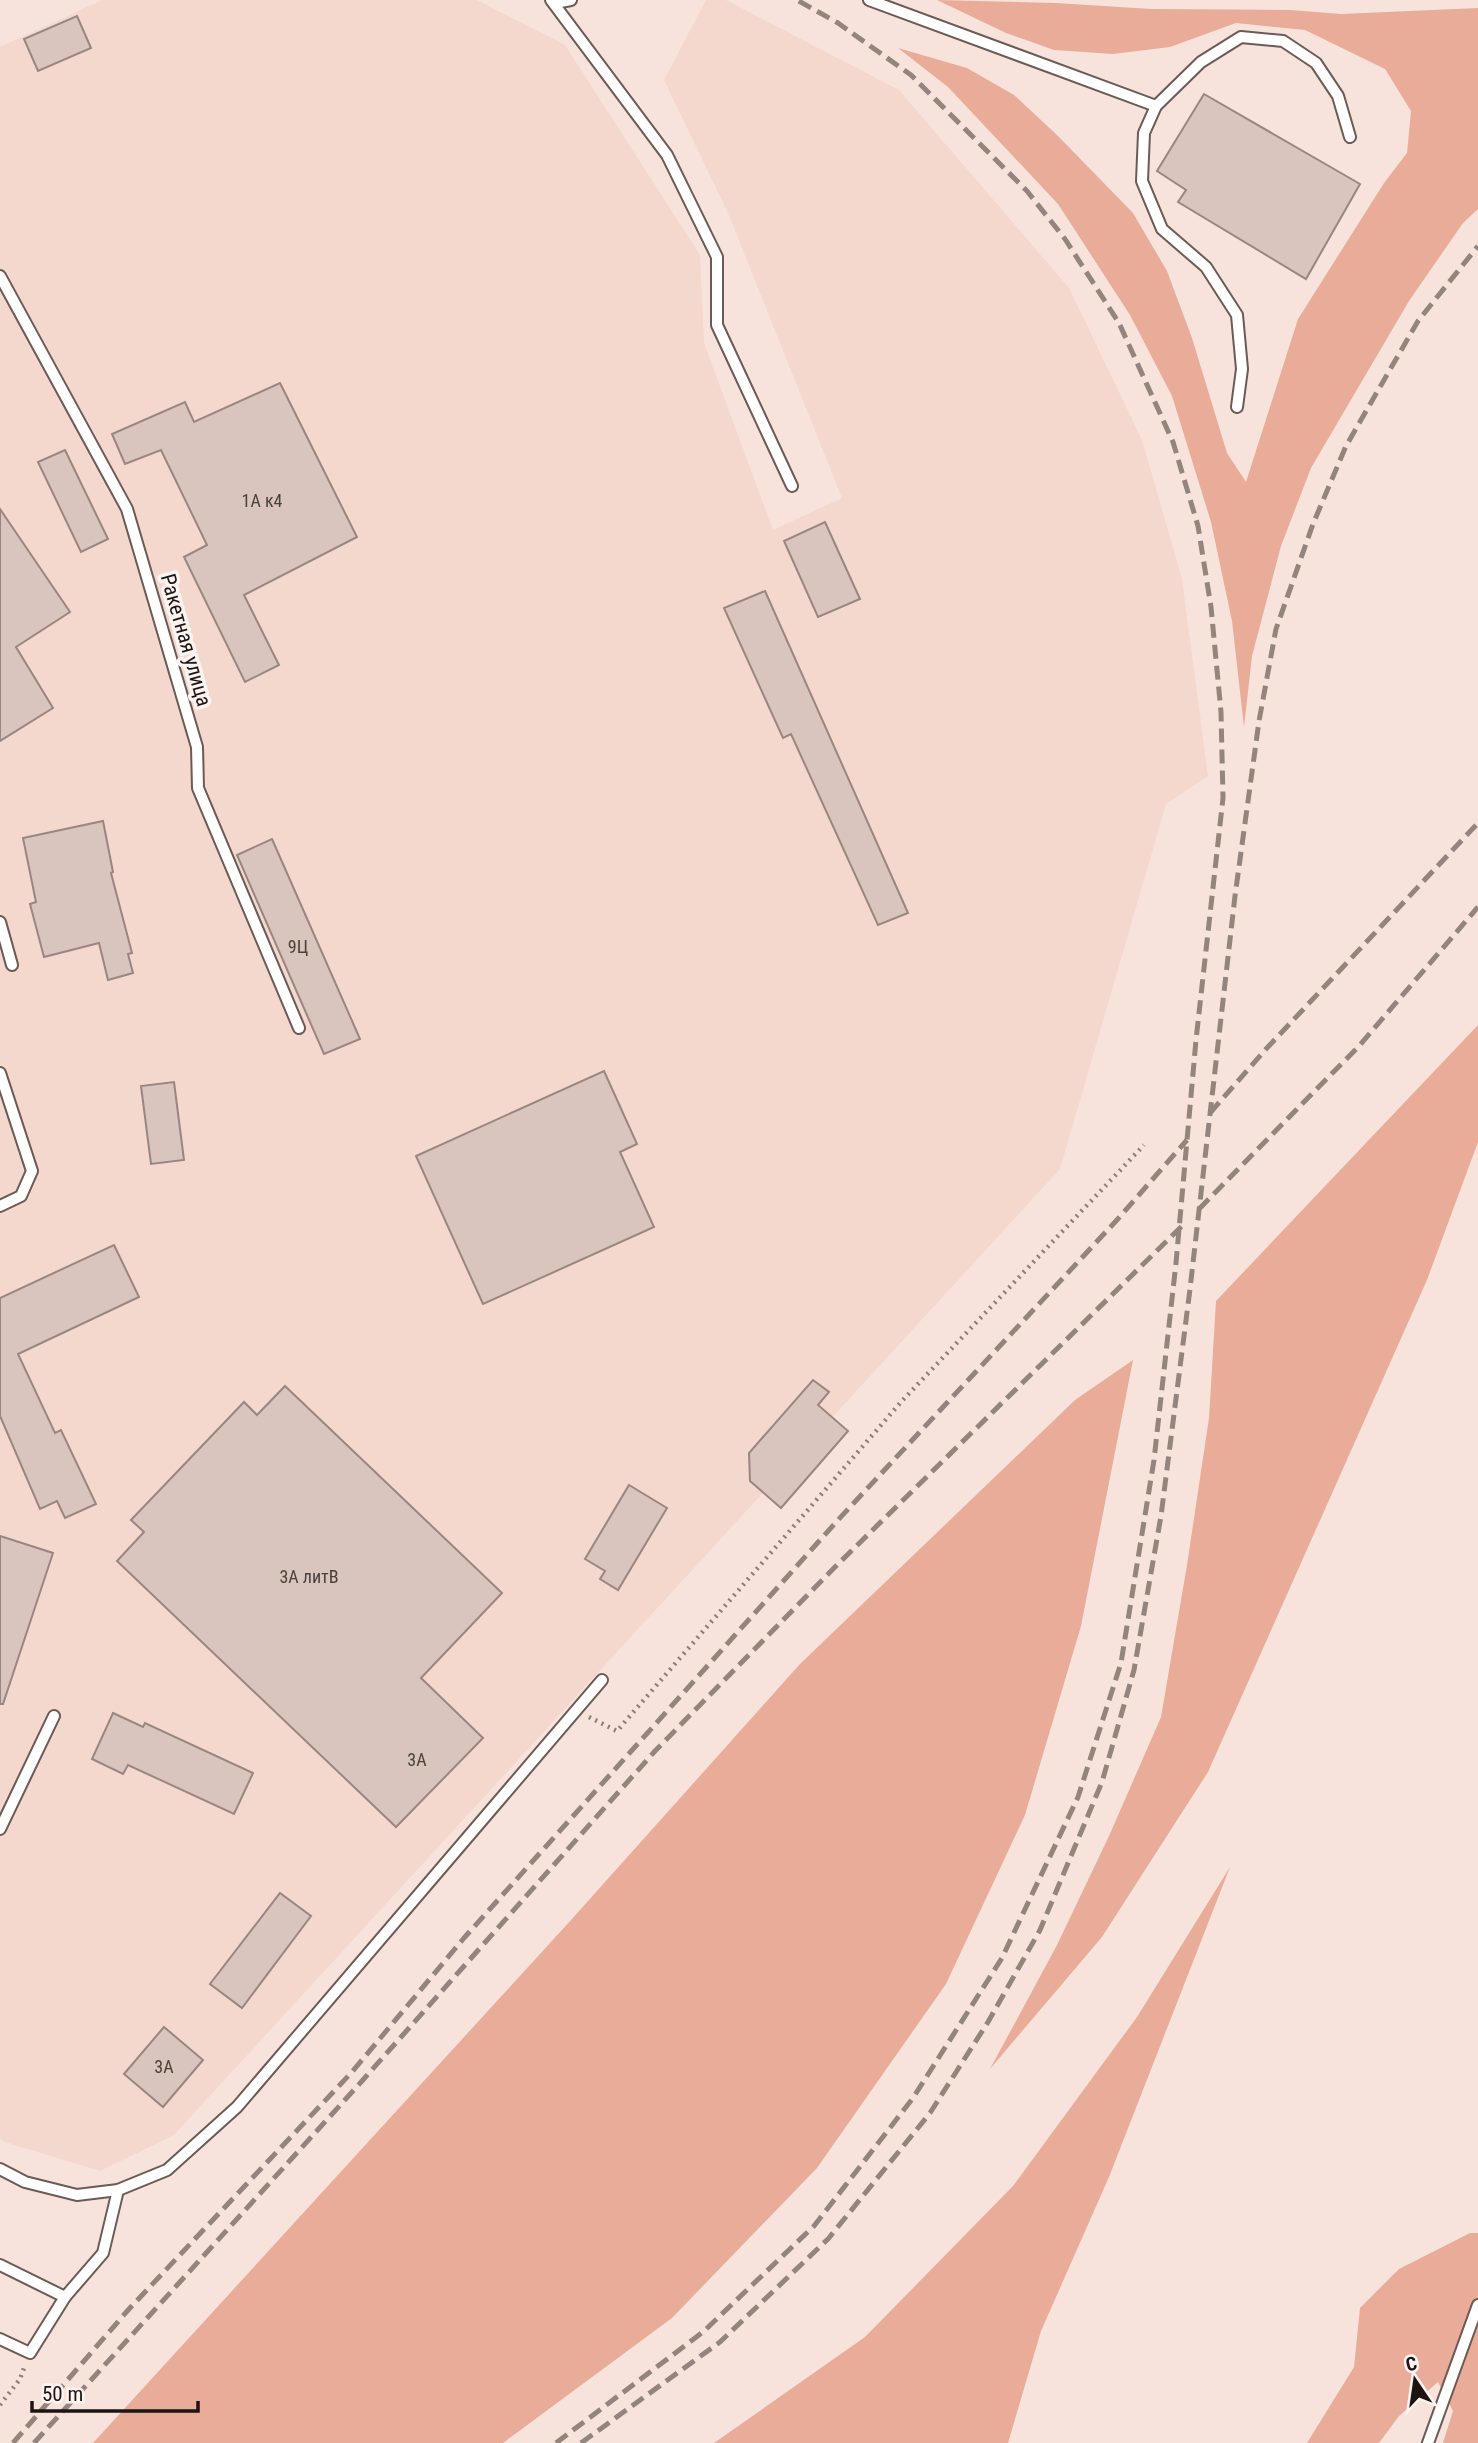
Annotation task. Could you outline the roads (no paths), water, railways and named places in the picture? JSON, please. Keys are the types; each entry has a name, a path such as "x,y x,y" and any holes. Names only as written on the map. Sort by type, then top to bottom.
{"lane":[{"path":"553,1 571,0"},
{"path":"869,0 1156,106"},
{"path":"553,1 667,155 717,257 717,325 792,486"},
{"path":"1237,407 1242,369 1237,315 1206,267 1162,229 1142,181 1144,133 1156,106 1201,62 1241,37 1283,41 1317,63 1338,96 1350,136"},
{"name":"Ракетная улица","path":"0,276 127,509 197,747 198,788 299,1028"},
{"path":"0,922 12,965"},
{"path":"0,1073 32,1171 20,1196 0,1206"},
{"path":"0,2169 25,2182 78,2195 118,2190 167,2170 237,2107 602,1680"},
{"path":"0,1829 54,1716"},
{"path":"0,2339 30,2353 65,2297 103,2253 118,2190"},
{"path":"0,2265 65,2297"},
{"path":"1428,2443 1478,2305"}],"railway":[{"path":"556,2443 703,2332 814,2226 913,2098 1002,1958 1078,1797 1121,1663 1154,1460 1223,798 1221,712 1211,607 1198,526 1173,442 1119,323 1065,239 1027,191 911,75 838,23 797,0"},
{"path":"581,2443 720,2342 828,2239 930,2113 988,2022 1040,1930 1102,1782 1134,1670 1161,1516 1235,896 1259,721 1276,629 1313,524 1346,446 1418,321 1478,246"},
{"path":"1210,1113 1266,1049 1478,823"},
{"path":"1199,1209 1359,1046 1478,907"},
{"path":"13,2443 129,2309 352,2072 464,1938 838,1520 1116,1221 1187,1140"},
{"path":"34,2443 362,2081 655,1751 835,1567 1182,1226"}]}
